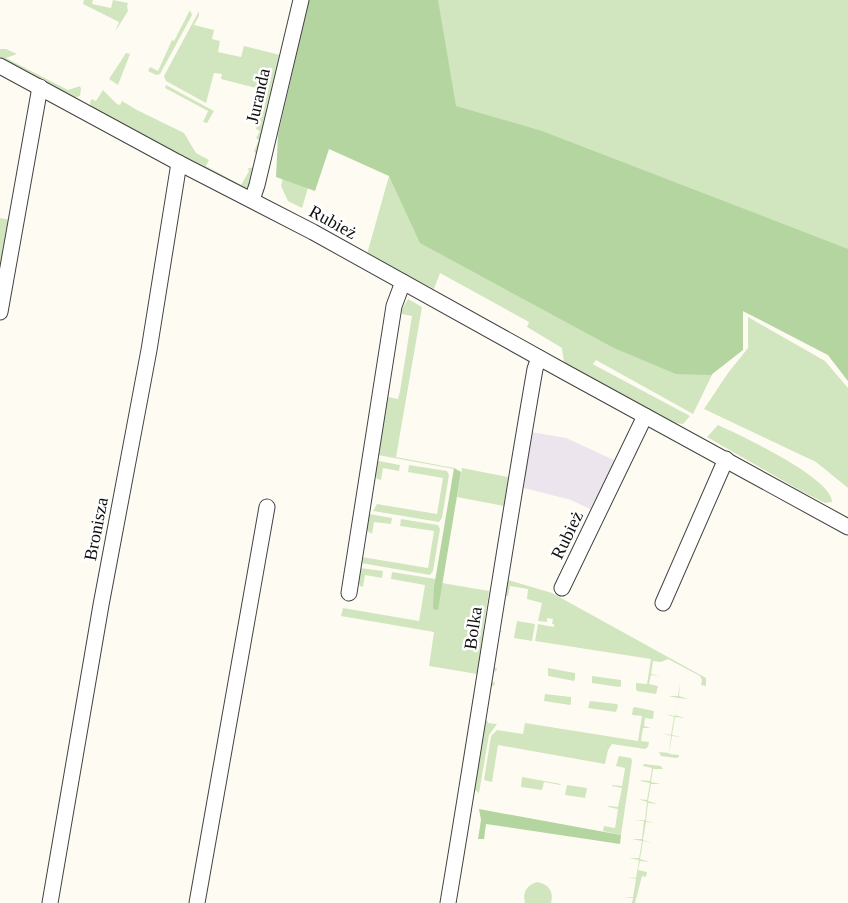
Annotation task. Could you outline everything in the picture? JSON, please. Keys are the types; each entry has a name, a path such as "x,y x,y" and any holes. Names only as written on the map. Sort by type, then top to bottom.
{"street":[{"name":"Juranda","path":"252,200 300,0"},
{"name":"Rubież","path":"0,66 178,163 313,232 538,358 848,527"},
{"path":"0,312 40,87"},
{"name":"Bronisza","path":"50,903 101,605 149,350 178,163"},
{"path":"348,593 394,306 403,282"},
{"name":"Bolka","path":"448,903 486,675 500,574 538,358"},
{"name":"Rubież","path":"562,588 645,416"},
{"path":"662,603 726,459"},
{"path":"197,903 267,507"}],"shaded area":[{"path":"531,432 566,438 616,461 592,510 571,500 520,487"}],"green space":[{"path":"84,0 93,0 92,4 111,8 113,0 128,3 128,11 115,32 119,22 83,4"},
{"path":"309,0 438,0 456,106 542,131 848,249 848,381 828,355 743,311 743,350 711,375 676,374 614,348 420,243 389,176 329,149 315,191 276,177 278,135"},
{"path":"324,0 848,0 848,381 828,355 743,311 693,414 596,360 593,364 585,360 690,416 683,424 675,423 564,363 562,348 527,327 529,322 440,273 434,289 367,254 389,176 396,192 343,70 302,208 288,201 281,186"},
{"path":"190,10 192,15 160,74 156,75 148,71 150,67 158,71 172,40 174,41"},
{"path":"199,11 199,16 194,25 214,30 212,39 220,41 218,52 241,57 244,46 280,55 283,45 286,45 257,156 254,151 259,140 256,138 260,131 256,129 259,118 250,115 254,102 256,102 253,99 256,88 221,79 222,74 214,73 206,103 166,81 164,76"},
{"path":"0,49 6,49 17,54 6,58 68,90 80,86 80,96 70,99 0,63"},
{"path":"126,53 130,54 118,85 109,79"},
{"path":"166,85 214,111 207,123 203,122 208,111 165,88"},
{"path":"103,90 117,104 120,105 122,101 184,133 196,153 209,160 206,166 241,185 249,171 248,169 257,167 251,189 244,193 91,110 90,102 92,99 96,101"},
{"path":"0,218 11,220 0,284"},
{"path":"408,299 422,307 396,457 454,469 378,455 388,397 398,399 400,391 412,316 402,314 402,309"},
{"path":"748,317 825,361 848,388 848,488 816,462 704,409 728,373 748,348"},
{"path":"718,425 764,447 802,470 828,492 832,502 825,503 801,491 707,437"},
{"path":"377,462 400,465 399,471 383,468 381,480 377,479 375,473"},
{"path":"409,465 447,471 449,475 442,518 439,522 373,511 377,504 437,514 443,478 408,472"},
{"path":"454,468 461,472 438,610 433,609 434,587"},
{"path":"462,468 508,477 504,506 457,497"},
{"path":"369,514 392,518 391,524 374,522 372,534 366,530"},
{"path":"401,519 438,525 440,529 433,571 430,575 361,563 362,557 428,568 434,531 400,526"},
{"path":"360,568 383,571 382,578 365,575 363,587 360,586 358,581"},
{"path":"392,572 442,580 442,583 489,591 477,674 429,666 434,632 341,616 343,608 419,621 425,585 391,579"},
{"path":"505,579 552,593 706,678 706,686 701,685 702,680 700,676 668,659 661,662 653,661 651,674 660,676 651,675 649,684 658,686 656,694 637,691 636,683 647,684 651,659 535,641 538,624 554,627 554,624 552,624 553,619 547,618 547,622 538,621 542,603 527,599 528,589 510,586 508,596 504,596 498,630 503,632 498,632 492,667 497,668 496,672 491,667"},
{"path":"517,621 535,624 532,641 514,638"},
{"path":"548,668 575,673 575,679 574,681 548,676"},
{"path":"592,676 621,680 621,686 592,683"},
{"path":"495,682 494,686 490,685 484,720 488,721 488,723 497,724 489,735 479,793 475,790 472,783 490,683"},
{"path":"680,683 679,696 688,699 668,696 678,696"},
{"path":"545,694 571,697 571,703 570,705 544,701"},
{"path":"590,701 617,704 618,706 616,712 588,708"},
{"path":"633,708 654,711 653,719 645,718 644,726 651,728 643,728 641,741 649,742 648,747 645,749 612,744 608,750 605,764 498,745 492,782 484,780 491,736 497,730 523,734 525,723 638,741 642,716 632,715"},
{"path":"665,714 685,718 675,717 672,735 682,737 672,736 669,754 679,755 679,757 661,756 659,752 669,753 671,736 662,733 671,735 674,717"},
{"path":"619,756 631,758 632,761 621,835 603,831 604,826 615,828 618,809 608,807 618,807 622,788 612,785 622,786 625,768 616,766"},
{"path":"644,764 661,766 663,769 653,769 651,782 661,784 651,784 648,801 658,804 648,803 646,821 655,823 646,822 643,840 652,843 643,841 640,859 650,862 640,861 638,870 647,872 646,877 642,876 635,903 632,903 633,898 623,897 633,897 636,879 627,877 636,878 639,860 629,858 639,858 642,841 632,839 642,839 644,821 635,820 645,820 647,802 638,799 647,800 650,783 641,780 650,781 652,768 643,766"},
{"path":"522,777 561,784 544,782 542,790 521,787"},
{"path":"567,785 587,788 585,798 565,795"},
{"path":"479,809 621,835 620,844 486,824 484,839 478,839 481,820"},
{"path":"537,882 550,889 552,895 551,903 525,903 524,896 526,890 530,885"}]}
